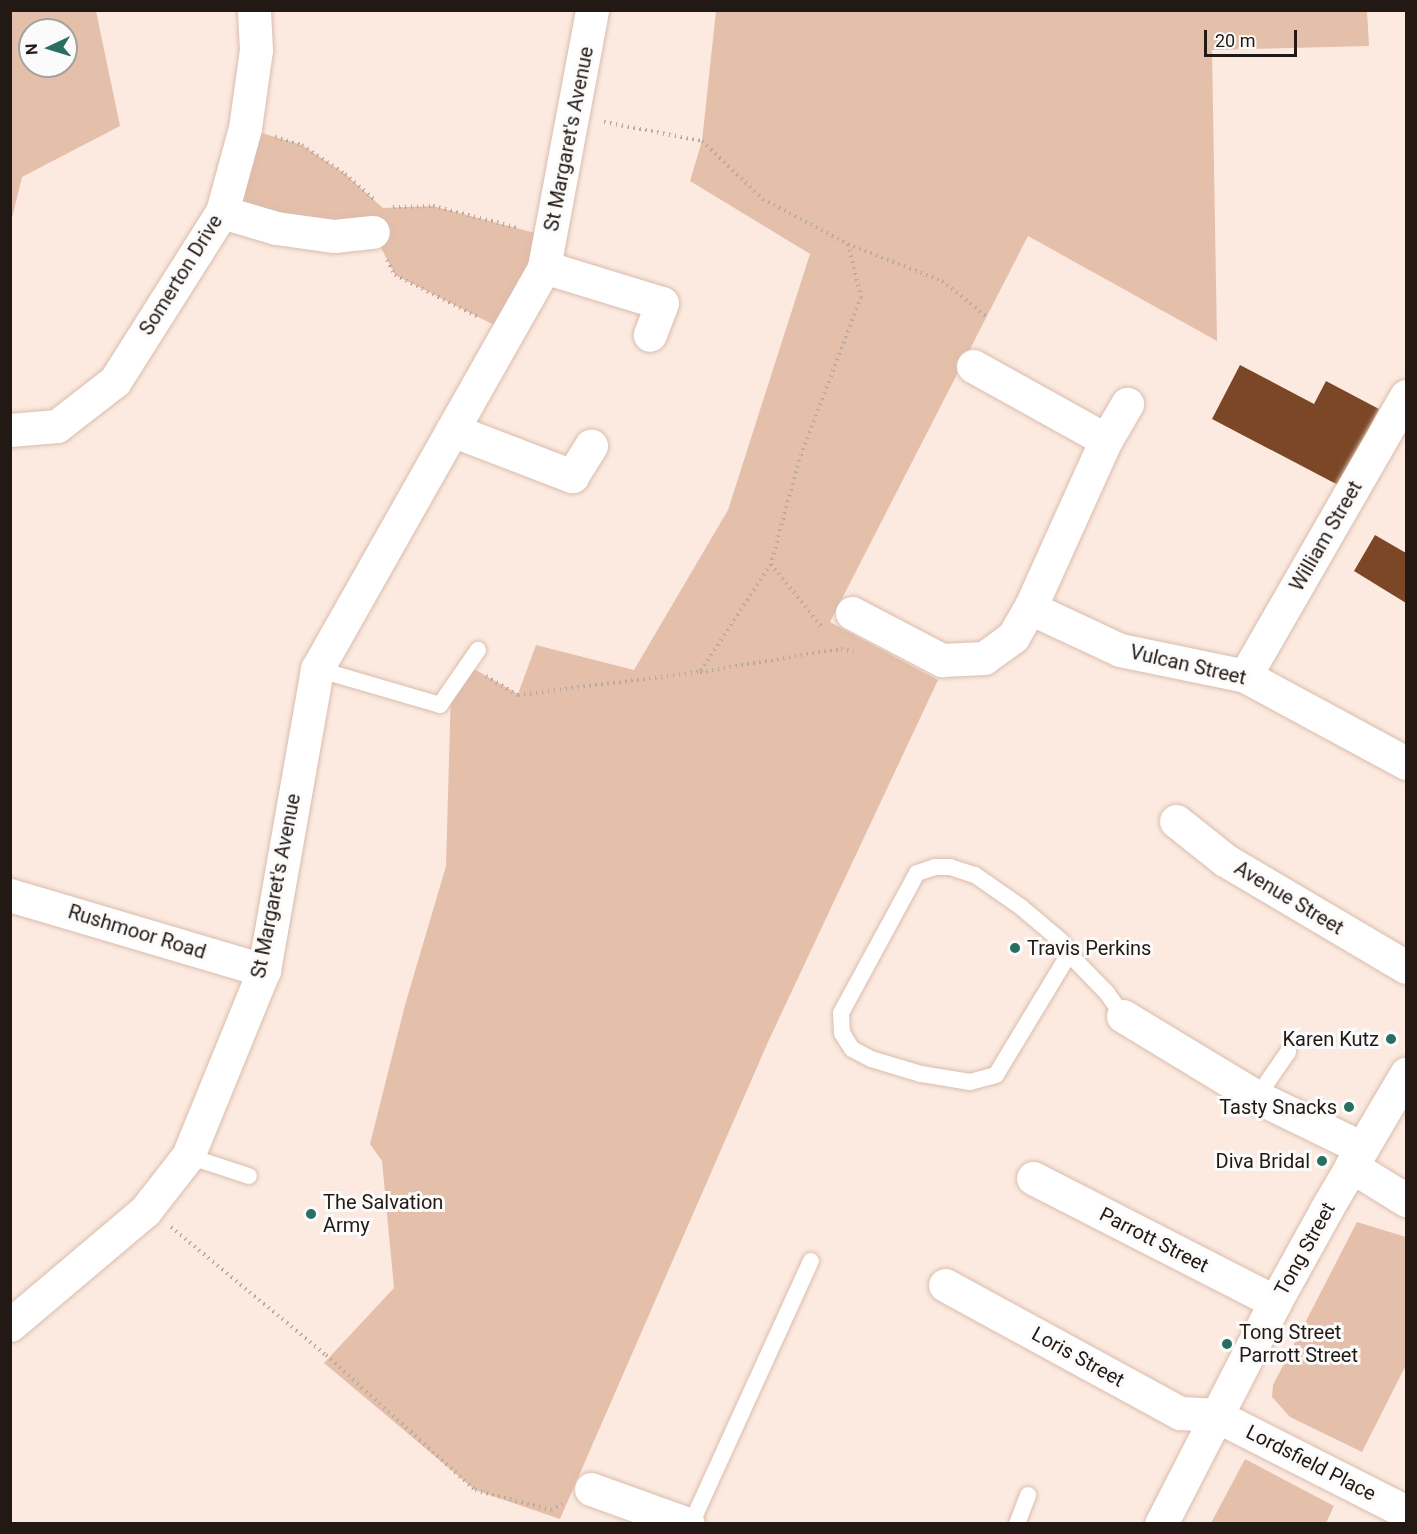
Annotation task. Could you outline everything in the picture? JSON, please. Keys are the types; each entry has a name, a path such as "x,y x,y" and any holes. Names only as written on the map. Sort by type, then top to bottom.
{"main road":[{"name":"Somerton Drive","path":"10,430 57,426 115,381 222,212 245,128 256,50 254,10"},
{"name":"St Margaret's Avenue","path":"10,1325 145,1211 188,1156 264,970 317,669 507,332 547,252 592,10"},
{"path":"222,212 276,228 334,236 378,220"},
{"path":"547,252 662,303 650,335"},
{"path":"973,366 1106,440"},
{"name":"William Street","path":"1245,676 1407,396"},
{"path":"840,623 942,660 984,658 1012,637 1030,608 1106,440 1127,404"},
{"path":"452,430 572,476 591,446"},
{"name":"Vulcan Street","path":"1030,608 1120,650 1245,676 1407,763"},
{"name":"Avenue Street","path":"1176,821 1225,860 1407,967"},
{"name":"Rushmoor Road","path":"10,895 264,970"},
{"path":"1123,1016 1357,1157 1407,1200"},
{"name":"Tong Street","path":"1161,1524 1275,1302 1407,1074"},
{"name":"Parrott Street","path":"1033,1178 1275,1302"},
{"name":"Loris Street","path":"945,1285 1180,1413 1215,1415"},
{"name":"Lordsfield Place","path":"1215,1415 1407,1512"},
{"path":"591,1489 690,1524"}],"lane":[{"path":"317,669 440,705 478,650"},
{"path":"1069,954 996,1075 970,1082 921,1074 872,1059 852,1049 842,1033 841,1013 917,873 950,867 975,875 1021,907 1061,941 1069,954 1107,993 1123,1016"},
{"path":"1257,1097 1288,1052"},
{"path":"188,1156 249,1176"},
{"path":"690,1524 811,1261"},
{"path":"1017,1524 1028,1495"}],"path":[{"path":"574,116 702,141 763,199 848,244 942,280 986,316"},
{"path":"245,128 302,145 345,174 378,220 395,275 507,332"},
{"path":"378,220 433,206 547,252"},
{"path":"700,672 771,564 799,460 861,297 848,244"},
{"path":"771,564 840,623"},
{"path":"834,641 841,649"},
{"path":"467,665 518,695 700,672 841,649 862,654"},
{"path":"145,1211 165,1222 326,1355 475,1490 551,1510 591,1489"}],"shaded area":[{"path":"11,10 96,11 120,126 22,177 11,222"},
{"path":"716,11 1367,11 1369,46 1212,50 1217,341 1028,236 830,622 938,680 768,1042 560,1519 475,1490 324,1363 394,1288 382,1161 370,1144 405,1005 446,866 451,689 467,665 518,694 536,645 634,670 728,510 810,254 690,181 702,141"},
{"path":"245,128 302,145 345,174 383,208 433,206 550,237 508,332 395,275 373,232 222,212"},
{"path":"1357,1222 1406,1237 1406,1365 1362,1452 1290,1417 1272,1397 1273,1385"},
{"path":"1245,1459 1334,1506 1326,1523 1211,1523"}],"building":[{"path":"1240,365 1314,404 1326,381 1379,409 1340,486 1212,419"},
{"path":"1375,535 1406,553 1406,603 1354,571"}],"place":[{"name":"Travis Perkins","path":"1015,948"},
{"name":"Karen Kutz","path":"1391,1039"},
{"name":"Tasty Snacks","path":"1349,1107"},
{"name":"Diva Bridal","path":"1322,1161"},
{"name":"The Salvation Army","path":"311,1214"},
{"name":"Tong Street Parrott Street","path":"1227,1344"}]}
